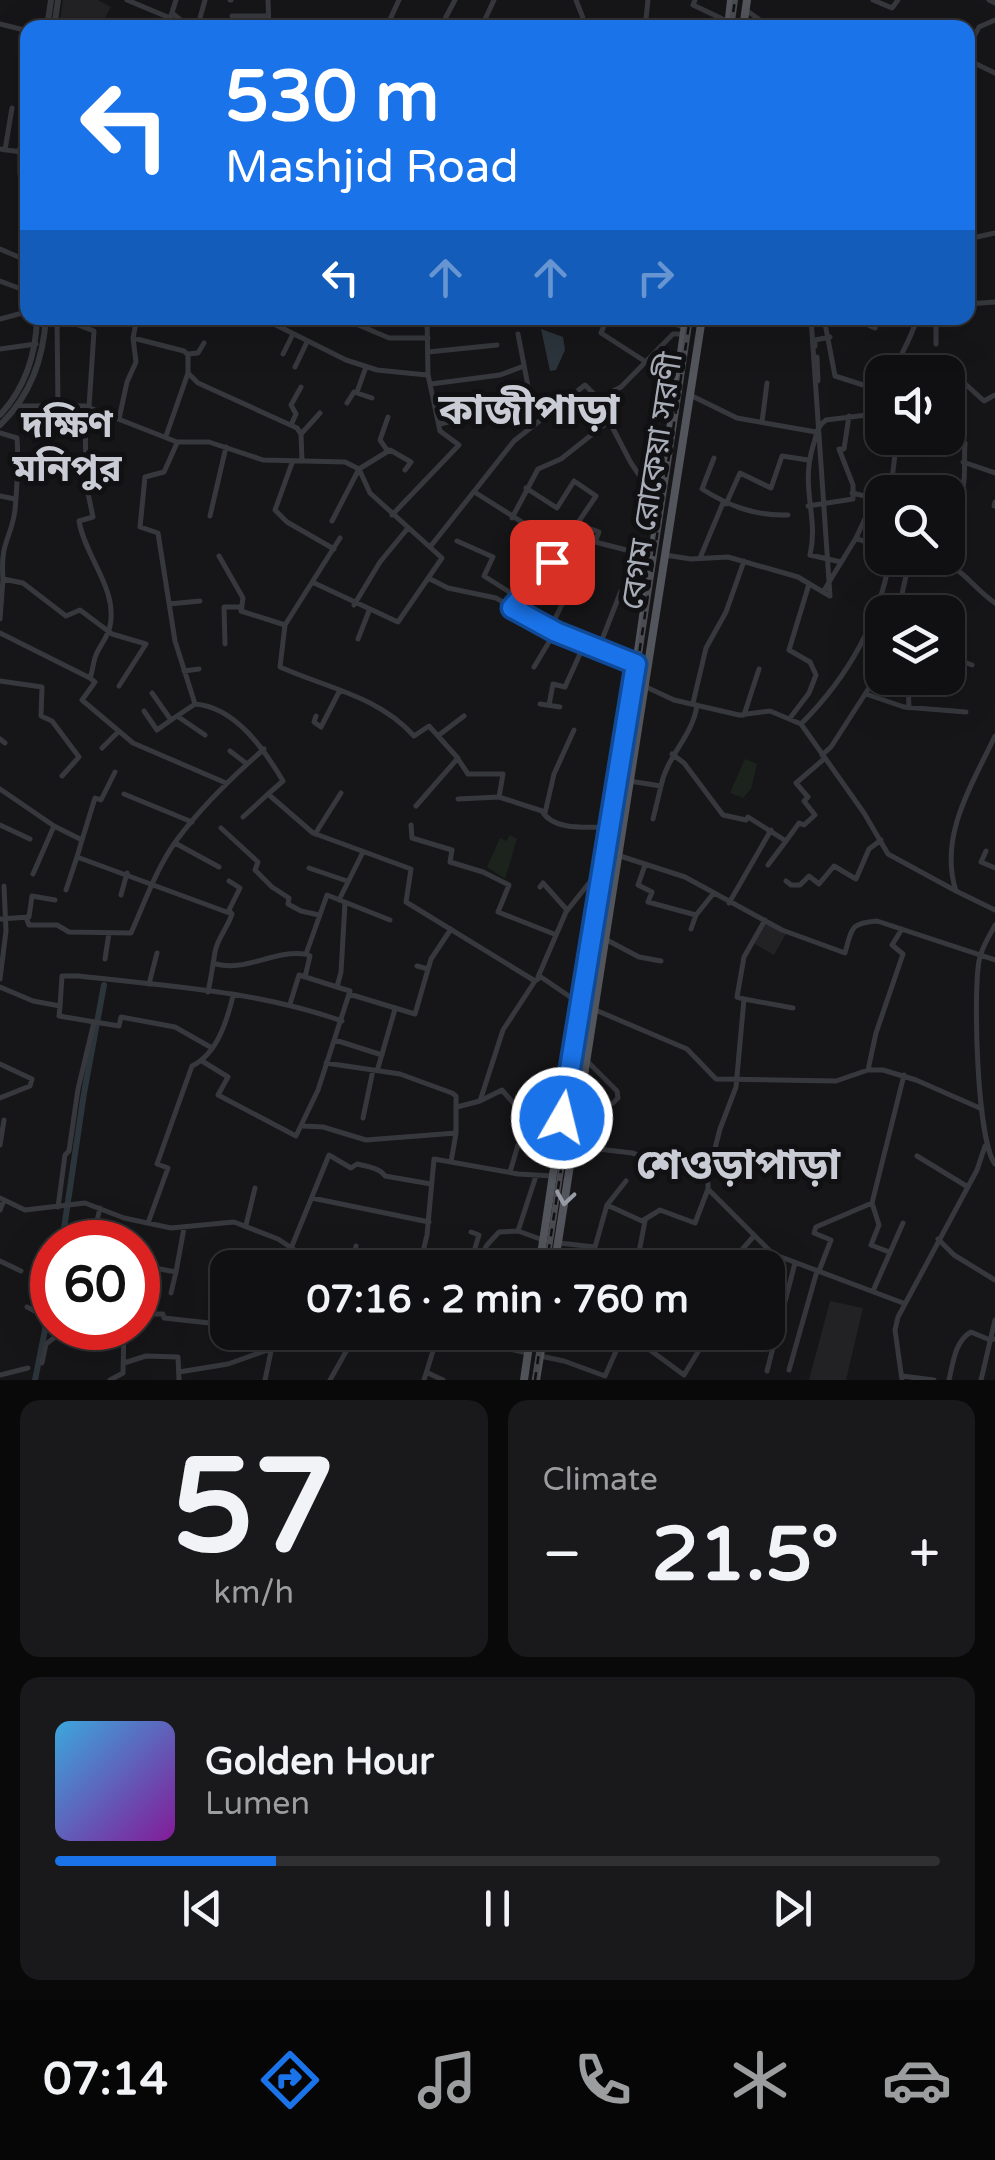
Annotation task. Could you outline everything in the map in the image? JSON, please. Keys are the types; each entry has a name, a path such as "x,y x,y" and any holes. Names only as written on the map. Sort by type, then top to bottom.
{"main road":[{"name":"বেগম রোকেয়া সরণী","path":"557,1250 701,325"},
{"path":"685,326 699,335"},
{"name":"বেগম রোকেয়া সরণী","path":"542,1250 578,1003 636,664 685,326"},
{"path":"562,1118 576,1120"},
{"path":"524,1380 529,1350"},
{"path":"536,1380 541,1350"}],"street":[{"path":"127,0 180,20"},
{"path":"169,20 176,0"},
{"path":"268,0 268,20"},
{"path":"695,0 694,5 720,20"},
{"path":"874,0 892,8 898,0"},
{"path":"232,16 268,16"},
{"path":"2,150 12,108"},
{"path":"2,411 17,401 32,363 37,325"},
{"path":"0,425 40,362 45,325"},
{"path":"57,325 58,406"},
{"path":"81,325 92,328"},
{"path":"90,678 96,654 110,632 111,600 84,546 79,521 93,517 86,484 86,407 93,325"},
{"path":"119,419 136,362 136,325"},
{"path":"276,325 366,367 428,375"},
{"path":"358,325 389,338 428,338"},
{"path":"392,515 459,445 442,434 428,375 427,325"},
{"path":"604,325 601,333 646,362"},
{"path":"665,555 728,557 785,572 830,596 811,325"},
{"path":"827,325 835,376 865,386"},
{"path":"868,325 875,328"},
{"path":"900,355 911,342 915,325"},
{"path":"936,325 936,344"},
{"path":"598,399 621,387 685,326"},
{"path":"284,354 293,334"},
{"path":"518,334 528,386 526,398"},
{"path":"818,388 815,340 830,337"},
{"path":"133,338 188,354 198,353 204,343"},
{"path":"295,366 307,342"},
{"path":"0,349 36,344"},
{"path":"428,352 496,345"},
{"path":"166,436 188,373 188,354"},
{"path":"430,384 500,374 524,366"},
{"path":"357,392 366,367"},
{"path":"188,373 209,390 290,424 301,434"},
{"path":"762,422 767,382"},
{"path":"430,547 514,440 586,385 598,399 630,463 657,501"},
{"path":"965,385 984,402 995,395"},
{"path":"290,424 296,412 290,406 300,387"},
{"path":"347,402 352,392 372,398"},
{"path":"689,395 737,418 816,432"},
{"path":"17,401 86,407 177,442 200,441 263,460 340,461 359,470 370,493 442,558 398,622 354,605 312,582"},
{"path":"440,424 511,407"},
{"path":"302,462 301,434 320,414"},
{"path":"841,562 810,556 814,533 808,506 808,460 822,422 865,415"},
{"path":"808,506 852,500 852,485 839,455 839,449 844,449 849,416"},
{"path":"388,417 380,440 388,451 411,462 405,470"},
{"path":"512,518 538,468 560,459 609,421"},
{"path":"0,433 17,438 12,520 0,550 0,619"},
{"path":"177,442 164,472 145,477 140,527 158,533 169,604 195,704"},
{"path":"210,516 226,447"},
{"path":"332,521 359,470 388,451"},
{"path":"963,475 964,455"},
{"path":"700,558 740,474 771,488 782,456 808,460"},
{"path":"714,458 701,488 725,504 765,516 788,516"},
{"path":"292,462 274,510 334,549"},
{"path":"963,462 995,473"},
{"path":"512,608 552,562 561,558 596,496 574,481 558,508 526,488"},
{"path":"476,492 541,534 543,531 568,540"},
{"path":"852,494 865,497"},
{"path":"0,496 15,499"},
{"path":"823,592 865,518"},
{"path":"577,524 599,532 595,542"},
{"path":"354,605 380,562 408,528"},
{"path":"340,538 285,625 280,667 390,712 414,736 429,726 468,774 503,774 498,797"},
{"path":"856,538 865,542"},
{"path":"457,542 493,557 484,576 519,598"},
{"path":"578,572 588,542 650,556"},
{"path":"220,556 242,598 242,611 285,625"},
{"path":"653,819 672,754 694,722 706,648 726,612 744,562"},
{"path":"965,574 995,603"},
{"path":"801,724 823,702 862,647 886,575"},
{"path":"428,578 448,588 486,594 552,630 636,664"},
{"path":"3,580 24,583 66,616 80,610 110,632 146,644 119,686"},
{"path":"790,718 809,693 816,675 810,662 790,650 809,584"},
{"path":"534,667 570,588"},
{"path":"598,650 621,591"},
{"path":"988,598 995,592"},
{"path":"169,604 200,601"},
{"path":"225,644 224,607 242,607"},
{"path":"358,639 369,610"},
{"path":"0,633 95,682 82,700 133,743 226,784"},
{"path":"550,705 553,684 565,687 584,644"},
{"path":"965,662 972,665"},
{"path":"184,671 199,669"},
{"path":"744,715 759,669"},
{"path":"0,680 42,687 41,716 52,722 79,756 62,776"},
{"path":"644,686 674,700 744,715 770,711 801,724 888,854 995,910"},
{"path":"316,716 314,722 321,727 340,690"},
{"path":"152,693 174,718 205,735"},
{"path":"768,865 799,823 804,825 815,814 804,801 808,797 796,784 823,757 865,695"},
{"path":"869,695 909,708 966,712"},
{"path":"909,695 909,708"},
{"path":"144,711 156,730 195,704 210,705 264,749 283,781 243,817"},
{"path":"540,704 560,707"},
{"path":"439,735 464,716"},
{"path":"574,730 554,774 545,813 548,820 559,825 608,827"},
{"path":"102,748 118,732"},
{"path":"956,890 952,879 956,817 995,736"},
{"path":"26,916 29,925 58,924 69,932 130,933 174,843 226,784 264,749"},
{"path":"230,750 247,764"},
{"path":"672,754 684,763 723,815 746,820 748,817 786,841"},
{"path":"416,806 458,758"},
{"path":"66,890 95,798 101,800 115,772"},
{"path":"629,781 661,786"},
{"path":"0,789 82,840"},
{"path":"124,794 192,822"},
{"path":"268,794 314,834 412,869 406,902 578,1003 688,1049 710,1076 736,1082 802,1078 836,1081 868,1070 904,1075 982,1109"},
{"path":"314,834 342,794"},
{"path":"458,800 498,797 545,813"},
{"path":"410,824 412,838 452,850 450,862 509,886 498,912 554,934"},
{"path":"0,825 30,839"},
{"path":"33,874 54,826"},
{"path":"221,828 258,862 255,870 290,898 288,904 320,915"},
{"path":"729,903 771,830"},
{"path":"786,882 800,886 810,876 818,884 834,866 856,880 869,849 881,840"},
{"path":"174,843 219,867"},
{"path":"986,851 981,862 995,868"},
{"path":"337,986 341,972 342,902 362,852"},
{"path":"617,855 686,878 782,930 845,953 853,927 861,921 885,922 995,960"},
{"path":"77,858 232,914"},
{"path":"646,865 638,886 652,892 648,902 696,914"},
{"path":"309,868 347,882"},
{"path":"121,895 127,873"},
{"path":"480,1101 504,1030 536,979 554,934 567,910 593,878 600,878"},
{"path":"229,881 240,888 229,910 232,914"},
{"path":"540,887 543,883 548,887 567,910"},
{"path":"0,979 4,886"},
{"path":"306,954 327,894 390,920"},
{"path":"691,929 696,914 713,894"},
{"path":"3,918 30,915 32,896 56,900"},
{"path":"208,992 216,964 215,950 232,914"},
{"path":"764,920 744,957 737,997 793,1008"},
{"path":"995,925 980,953 975,1033 985,1146 995,1164"},
{"path":"290,1004 299,975 416,1014 428,969 451,928"},
{"path":"868,1070 876,1033 903,954 892,946 902,929"},
{"path":"105,959 108,933"},
{"path":"605,940 639,957 661,961"},
{"path":"149,984 157,953"},
{"path":"216,964 232,968 280,954 306,954 310,956 306,977"},
{"path":"417,966 428,969"},
{"path":"212,1048 166,1024 121,1017 119,1026 59,1016 62,976 236,994 290,1004 342,1021"},
{"path":"0,987 33,1002 60,1006"},
{"path":"202,1062 228,1078 218,1095 296,1136 350,994"},
{"path":"149,1220 168,1168 157,1164 192,1066 202,1062 212,1048 229,1015 233,996"},
{"path":"640,1250 645,1222 660,1210 695,1223 736,1082 744,999"},
{"path":"364,1118 395,1008"},
{"path":"62,1206 97,1023"},
{"path":"335,1040 382,1056"},
{"path":"326,1063 375,1070 444,1088 456,1096 452,1162"},
{"path":"0,1064 32,1079 30,1086 0,1098"},
{"path":"586,1064 617,1092 613,1103"},
{"path":"889,1252 872,1244 878,1226 872,1203 904,1075"},
{"path":"457,1107 502,1090 530,1122 560,1132"},
{"path":"0,1146 4,1120"},
{"path":"303,1126 322,1127 366,1140 456,1133"},
{"path":"510,1172 518,1145"},
{"path":"573,1146 632,1153 654,1160 663,1153 709,1168"},
{"path":"934,1380 902,1378 895,1330 903,1303 968,1187 985,1146"},
{"path":"290,1248 329,1154 351,1168 363,1165 382,1171 385,1176 431,1184"},
{"path":"916,1156 968,1187"},
{"path":"423,1250 434,1160 554,1176"},
{"path":"518,1232 536,1176"},
{"path":"558,1242 595,1247 607,1205 626,1181"},
{"path":"246,1225 254,1188"},
{"path":"708,1189 773,1254 903,1303"},
{"path":"312,1198 429,1222"},
{"path":"0,1210 2,1199 25,1210 80,1202 136,1220"},
{"path":"789,1370 831,1239 814,1233 816,1227 872,1203"},
{"path":"607,1205 645,1222"},
{"path":"97,1220 100,1208"},
{"path":"160,1225 184,1228 225,1222 246,1225 294,1250"},
{"path":"873,1291 903,1223"},
{"path":"171,1293 184,1228"},
{"path":"471,1232 479,1235 474,1250"},
{"path":"486,1250 500,1232 518,1232 543,1240"},
{"path":"742,1250 754,1237"},
{"path":"938,1239 954,1255 995,1280"},
{"path":"355,1250 356,1246"},
{"path":"0,1261 21,1271"},
{"path":"767,1371 795,1264"},
{"path":"160,1269 176,1272"},
{"path":"160,1314 164,1318 210,1323"},
{"path":"981,1380 995,1320"},
{"path":"949,1380 964,1336 970,1332 992,1340"},
{"path":"540,1356 564,1361 601,1378 607,1374 621,1340 650,1350 682,1378 701,1350"},
{"path":"42,1363 45,1350"},
{"path":"110,1380 123,1373 124,1350"},
{"path":"124,1363 146,1356 176,1356 179,1376 267,1350"},
{"path":"266,1380 273,1350"},
{"path":"330,1380 347,1350"},
{"path":"432,1350 426,1377 443,1380"},
{"path":"510,1350 528,1354"},
{"path":"0,1375 28,1368"}],"shaded area":[{"path":"63,0 98,0 111,7 104,20 60,20"},
{"path":"541,329 563,337 565,350 556,370 550,371"},
{"path":"745,759 757,764 751,789 743,798 730,793"},
{"path":"510,835 517,839 505,879 487,867 500,838 506,841"},
{"path":"765,922 786,934 774,955 753,943"},
{"path":"830,1301 863,1308 846,1380 809,1380"}],"waterway":[{"path":"65,1220 104,985"},
{"path":"35,1380 41,1350"}],"railway":[{"path":"732,20 735,0"},
{"path":"549,1250 689,325"},
{"path":"535,1380 539,1350"}],"district":[{"name":"কাজীপাড়া","path":"529,409"},
{"name":"দক্ষিণ মনিপুর","path":"67,446"},
{"name":"শেওড়াপাড়া","path":"738,1164"}],"route":[{"path":"552,562 512,608 556,632 636,664 562,1118"}]}
